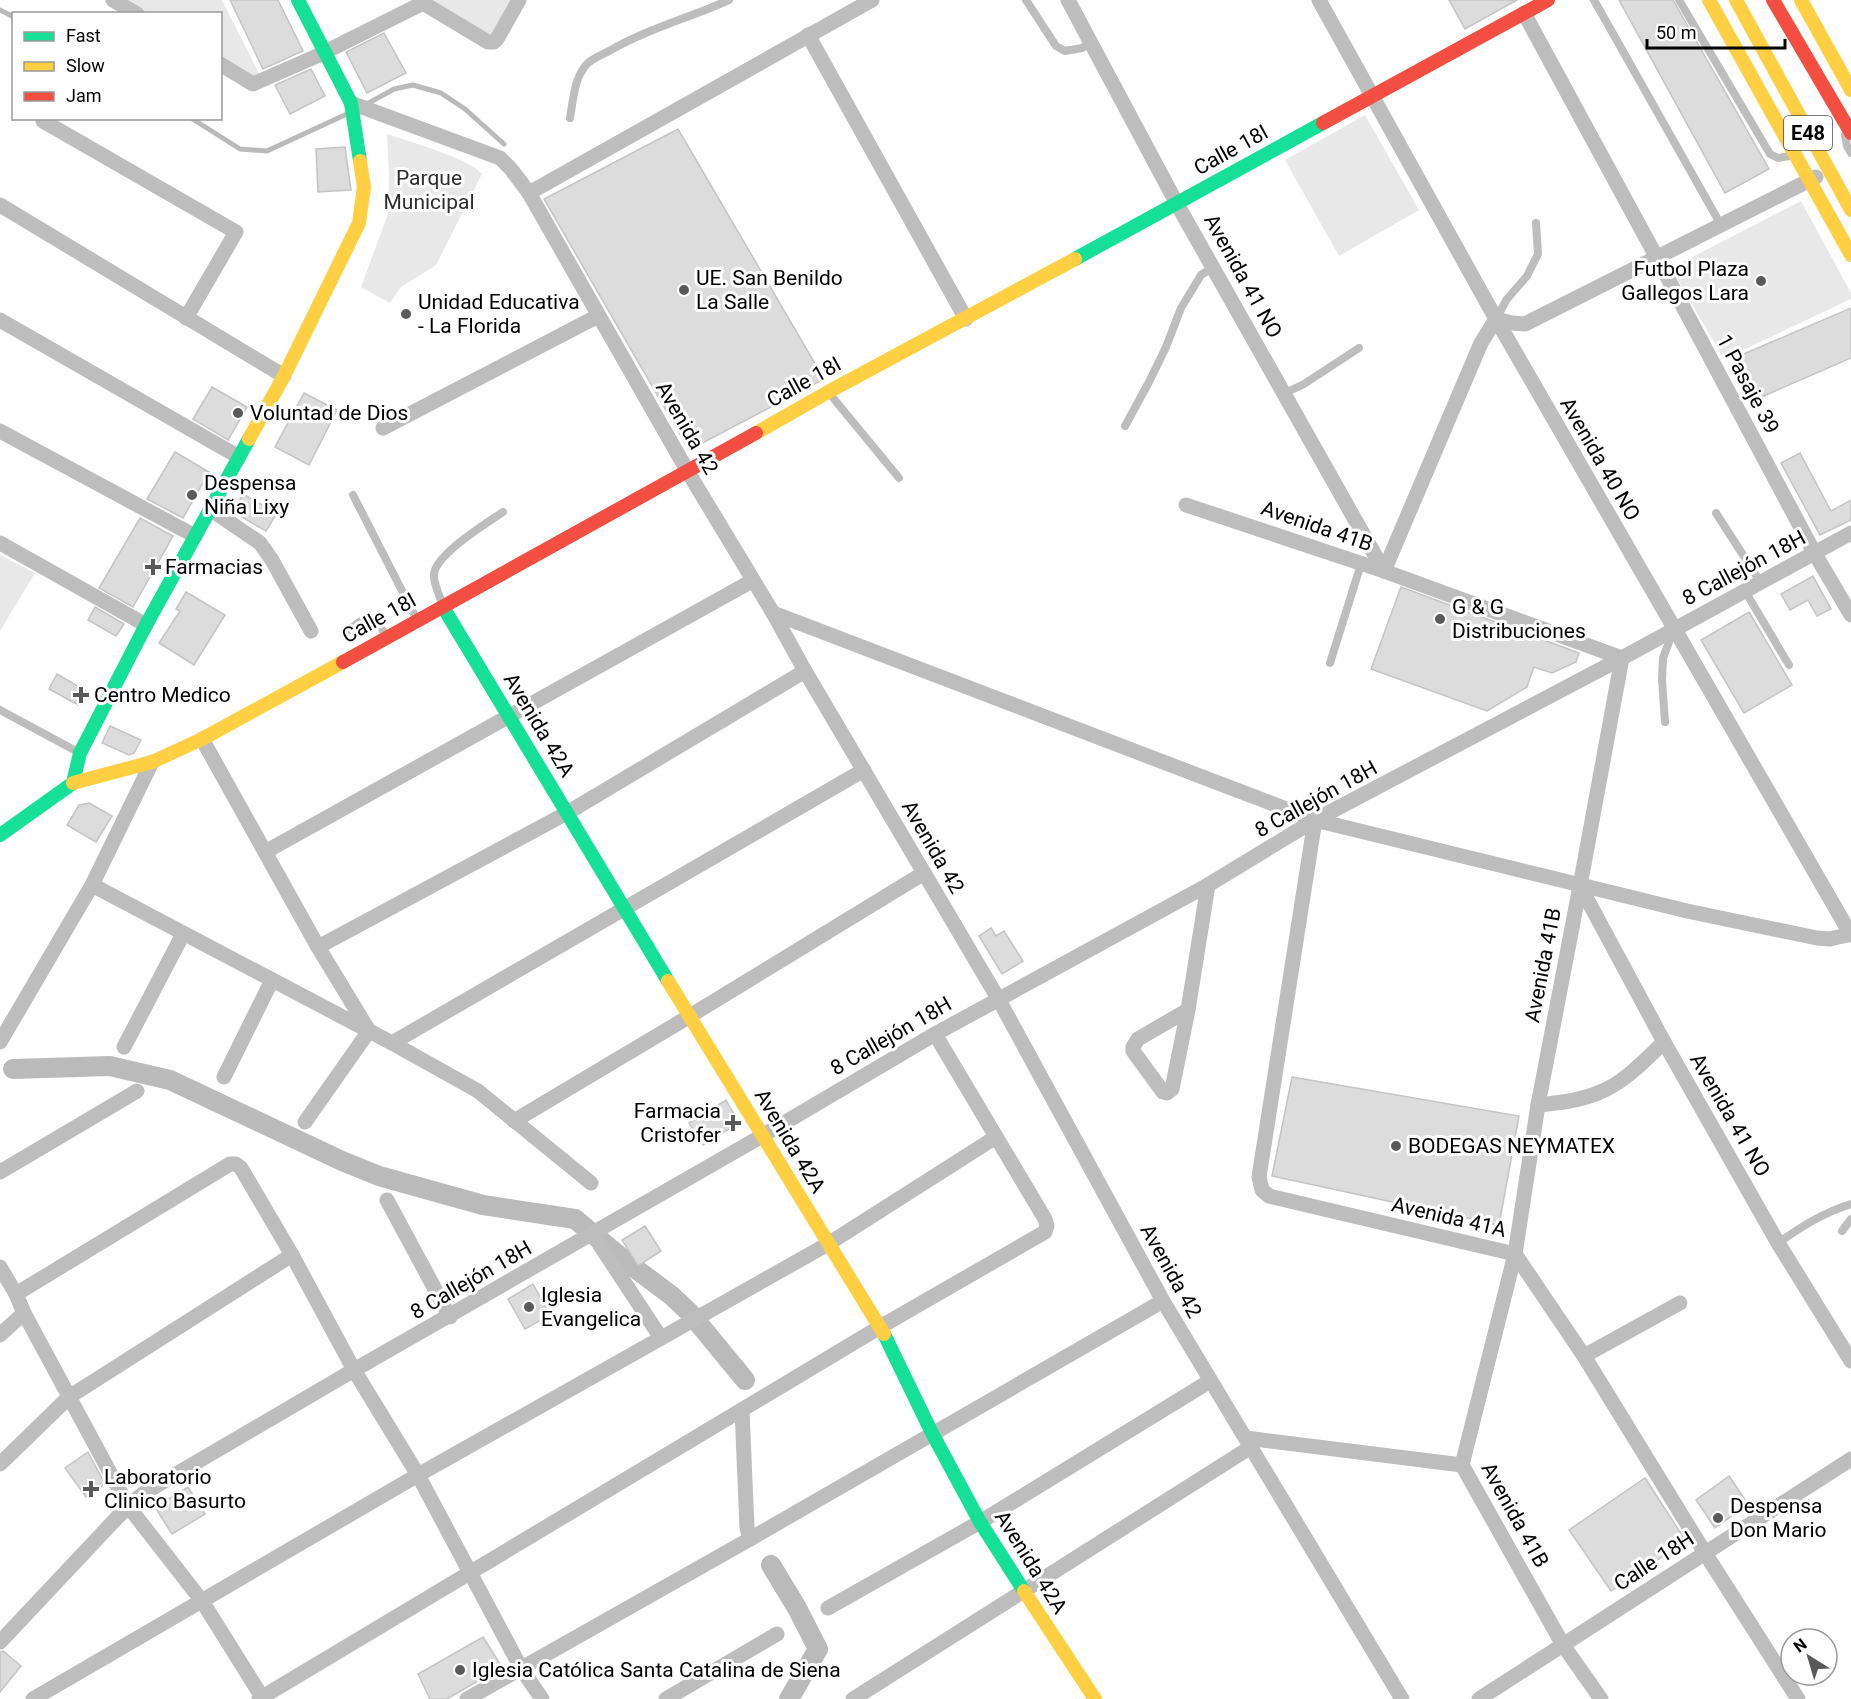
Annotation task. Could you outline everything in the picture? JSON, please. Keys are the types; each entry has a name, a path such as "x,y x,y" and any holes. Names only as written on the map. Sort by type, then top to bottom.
{"street":[{"path":"113,0 134,12"},
{"path":"0,835 73,783 80,753 146,625 285,376 359,222 364,187 351,103 298,0"},
{"path":"222,65 253,84 325,52 423,2 488,42 494,42 519,0"},
{"path":"529,194 872,0"},
{"name":"Avenida 41 NO","path":"1068,0 1178,204 1384,571"},
{"name":"Avenida 40 NO","path":"1319,0 1496,319 1851,935"},
{"name":"Calle 18I","path":"73,783 152,762 201,740 418,622 828,392 966,320 1548,0"},
{"name":"E48","path":"1709,0 1851,255"},
{"path":"1721,0 1765,55"},
{"name":"E48","path":"1736,0 1811,137 1831,164 1851,210"},
{"name":"E48","path":"1773,0 1851,133"},
{"path":"1782,0 1797,40"},
{"path":"1801,0 1851,90"},
{"name":"1 Pasaje 39","path":"1524,13 1815,554 1851,615"},
{"path":"808,35 966,320"},
{"name":"Avenida 42","path":"351,103 500,158 529,194 688,472 999,1000 1163,1301 1402,1699"},
{"path":"44,121 235,230 236,233 186,318"},
{"path":"1384,571 1481,343 1496,319 1526,324 1809,180 1831,164"},
{"path":"0,205 285,376"},
{"path":"383,428 598,316"},
{"path":"0,320 239,457"},
{"path":"0,431 195,536"},
{"name":"Avenida 41B","path":"1186,505 1384,571 1622,658 1538,1105 1515,1254 1462,1465 1563,1645 1601,1699"},
{"path":"210,509 260,543 272,560 311,631"},
{"name":"8 Callejón 18H","path":"0,1642 128,1506 144,1493 935,1034 1208,885 1315,820 1622,658 1851,533"},
{"path":"0,543 146,625"},
{"path":"265,852 752,581"},
{"name":"Avenida 42A","path":"443,607 880,1327 932,1433 980,1522 1095,1699"},
{"path":"773,613 1315,820 1698,913 1817,938 1830,939 1851,935"},
{"path":"318,947 567,813 805,671"},
{"path":"201,740 318,947 369,1031"},
{"path":"0,1042 92,885 152,762"},
{"path":"392,1043 864,770"},
{"name":"Avenida 41A","path":"1315,820 1259,1178 1262,1190 1269,1196 1515,1254 1584,1356 1798,1699"},
{"path":"514,1121 924,873"},
{"path":"92,885 392,1043 478,1091 591,1183"},
{"path":"1188,1010 1138,1039 1133,1047 1133,1051 1158,1088 1167,1093 1172,1089 1188,1010 1208,885"},
{"name":"Avenida 41 NO","path":"1580,886 1664,1042 1778,1243 1851,1361"},
{"path":"124,1047 183,934"},
{"path":"224,1077 272,980"},
{"path":"305,1122 369,1031"},
{"path":"0,1267 128,1506 201,1601 261,1698 880,1327 1045,1232 1047,1226 1045,1219 935,1034"},
{"path":"1538,1105 1579,1099 1605,1090 1632,1072 1664,1042"},
{"path":"0,1172 137,1091"},
{"path":"33,1699 418,1475 828,1244 996,1137"},
{"path":"16,1294 230,1164 241,1167 354,1370 418,1475 521,1668 542,1699"},
{"path":"387,1200 450,1317"},
{"path":"592,1233 661,1338"},
{"path":"0,1464 69,1397 292,1255"},
{"path":"467,1699 1163,1301"},
{"path":"1584,1356 1680,1303"},
{"path":"0,1335 24,1313"},
{"path":"828,1608 980,1522 1210,1381"},
{"path":"742,1410 747,1528 750,1539"},
{"path":"853,1699 1024,1591 1248,1442 1462,1465"},
{"name":"Calle 18H","path":"1479,1699 1851,1459"},
{"path":"666,1699 777,1634"}],"lane":[{"path":"570,118 578,80 587,64 630,38 703,12 729,0"},
{"path":"1026,0 1056,46 1065,51 1082,48 1092,42"},
{"path":"1594,0 1721,225"},
{"path":"1679,0 1770,154 1779,158 1796,155"},
{"path":"1843,119 1847,146 1851,153"},
{"path":"1496,319 1507,299 1527,276 1538,254 1536,223"},
{"path":"1125,426 1153,373 1181,308 1201,275 1214,267"},
{"path":"1285,393 1305,384 1359,348"},
{"path":"828,392 899,478"},
{"path":"353,495 418,622"},
{"path":"443,607 434,573 441,559 503,512"},
{"path":"1716,513 1761,583"},
{"path":"1330,663 1361,564"},
{"path":"1745,591 1789,665"},
{"path":"344,634 369,617 377,621 388,638"},
{"path":"1665,722 1663,658 1674,629"},
{"path":"0,710 80,753"},
{"path":"1778,1243 1809,1222 1834,1209 1851,1204"},
{"path":"1842,1231 1851,1219"}],"green space":[{"path":"121,0 222,0 262,79 222,62 222,12 141,12"},
{"path":"431,0 514,0 491,39"},
{"path":"1365,115 1419,210 1339,256 1285,160"},
{"name":"Parque Municipal","path":"387,134 465,162 482,174 436,265 401,287 390,303 361,287 388,214"},
{"name":"Futbol Plaza Gallegos Lara","path":"1801,201 1851,293 1851,299 1724,359 1671,268"},
{"path":"0,555 35,573 0,631"}],"building":[{"path":"230,0 278,0 303,51 263,69"},
{"path":"1449,0 1517,0 1465,29"},
{"path":"1619,0 1673,0 1769,169 1725,193"},
{"path":"384,33 406,73 367,93 346,52"},
{"path":"311,69 325,96 290,114 275,85"},
{"name":"UE. San Benildo La Salle","path":"678,129 824,379 689,450 544,199"},
{"path":"345,147 351,190 318,192 316,149"},
{"path":"1851,308 1851,358 1750,402 1732,359"},
{"path":"212,387 247,407 228,440 193,419"},
{"path":"304,393 337,410 309,465 275,447"},
{"path":"175,452 209,472 183,518 147,499"},
{"path":"1800,453 1831,511 1851,500 1851,520 1820,535 1781,463"},
{"path":"243,494 277,513 266,531 233,512"},
{"path":"140,518 173,536 133,607 99,588"},
{"path":"1813,576 1831,609 1817,616 1808,600 1790,610 1781,594"},
{"name":"G & G Distribuciones","path":"1401,587 1579,653 1576,662 1552,673 1534,667 1527,687 1487,711 1371,669"},
{"path":"186,592 225,615 194,665 159,643 180,611 176,609"},
{"path":"95,607 124,624 116,636 88,620"},
{"path":"1749,612 1792,685 1744,713 1701,640"},
{"path":"57,674 86,691 78,705 49,689"},
{"path":"110,726 141,740 134,753 129,755 102,743"},
{"path":"89,803 112,816 96,842 67,825 79,805"},
{"path":"991,928 996,936 1004,931 1023,961 1002,974 979,936"},
{"name":"BODEGAS NEYMATEX","path":"1292,1077 1519,1116 1499,1225 1272,1176"},
{"path":"726,1100 739,1123 703,1145 689,1123"},
{"path":"645,1226 661,1251 638,1266 622,1240"},
{"name":"Iglesia Evangelica","path":"533,1284 550,1315 525,1329 508,1299"},
{"path":"88,1452 105,1484 86,1497 65,1468"},
{"path":"1729,1476 1748,1504 1715,1528 1696,1500"},
{"path":"1645,1478 1686,1541 1611,1591 1569,1530"},
{"path":"188,1487 205,1514 172,1534 155,1507"},
{"name":"Iglesia Católica Santa Catalina de Siena","path":"483,1637 502,1667 447,1699 430,1699 418,1674"},
{"path":"3,1651 21,1666 0,1692 0,1652"}],"waterway":[{"path":"0,10 12,16"},
{"path":"365,105 394,89 413,85 441,93 465,109 504,144"},
{"path":"194,120 240,149 267,151 349,113"},
{"path":"13,1069 110,1066 170,1080 342,1161 379,1176 483,1205 575,1219 690,1313 745,1380"},
{"path":"771,1565 818,1649 789,1699"}],"traffic: fast":[{"path":"298,0 351,103 360,161"},
{"path":"1075,259 1323,123"},
{"path":"0,835 73,783 80,753 146,625 249,439"},
{"path":"443,607 668,981"},
{"path":"884,1334 932,1433 980,1522 1024,1591"}],"traffic: slow":[{"path":"1709,0 1851,255"},
{"path":"1736,0 1851,210"},
{"path":"1801,0 1851,90"},
{"path":"249,439 284,376 359,223 364,187 360,161"},
{"path":"756,433 1075,259"},
{"path":"73,783 152,762 202,739 343,662"},
{"path":"668,981 884,1334"},
{"path":"1024,1591 1095,1699"}],"traffic: jam":[{"path":"1323,123 1548,0"},
{"path":"1773,0 1851,133"},
{"path":"343,662 756,433"}],"place":[{"name":"Futbol Plaza Gallegos Lara","path":"1761,281"},
{"name":"UE. San Benildo La Salle","path":"684,290"},
{"name":"Unidad Educativa - La Florida","path":"406,314"},
{"name":"Voluntad de Dios","path":"238,413"},
{"name":"Despensa Niña Lixy","path":"192,495"},
{"name":"Farmacias","path":"153,567"},
{"name":"G & G Distribuciones","path":"1440,619"},
{"name":"Centro Medico","path":"81,695"},
{"name":"Farmacia Cristofer","path":"733,1123"},
{"name":"BODEGAS NEYMATEX","path":"1396,1146"},
{"name":"Iglesia Evangelica","path":"529,1307"},
{"name":"Laboratorio Clinico Basurto","path":"91,1489"},
{"name":"Despensa Don Mario","path":"1718,1518"},
{"name":"Iglesia Católica Santa Catalina de Siena","path":"460,1670"}]}
